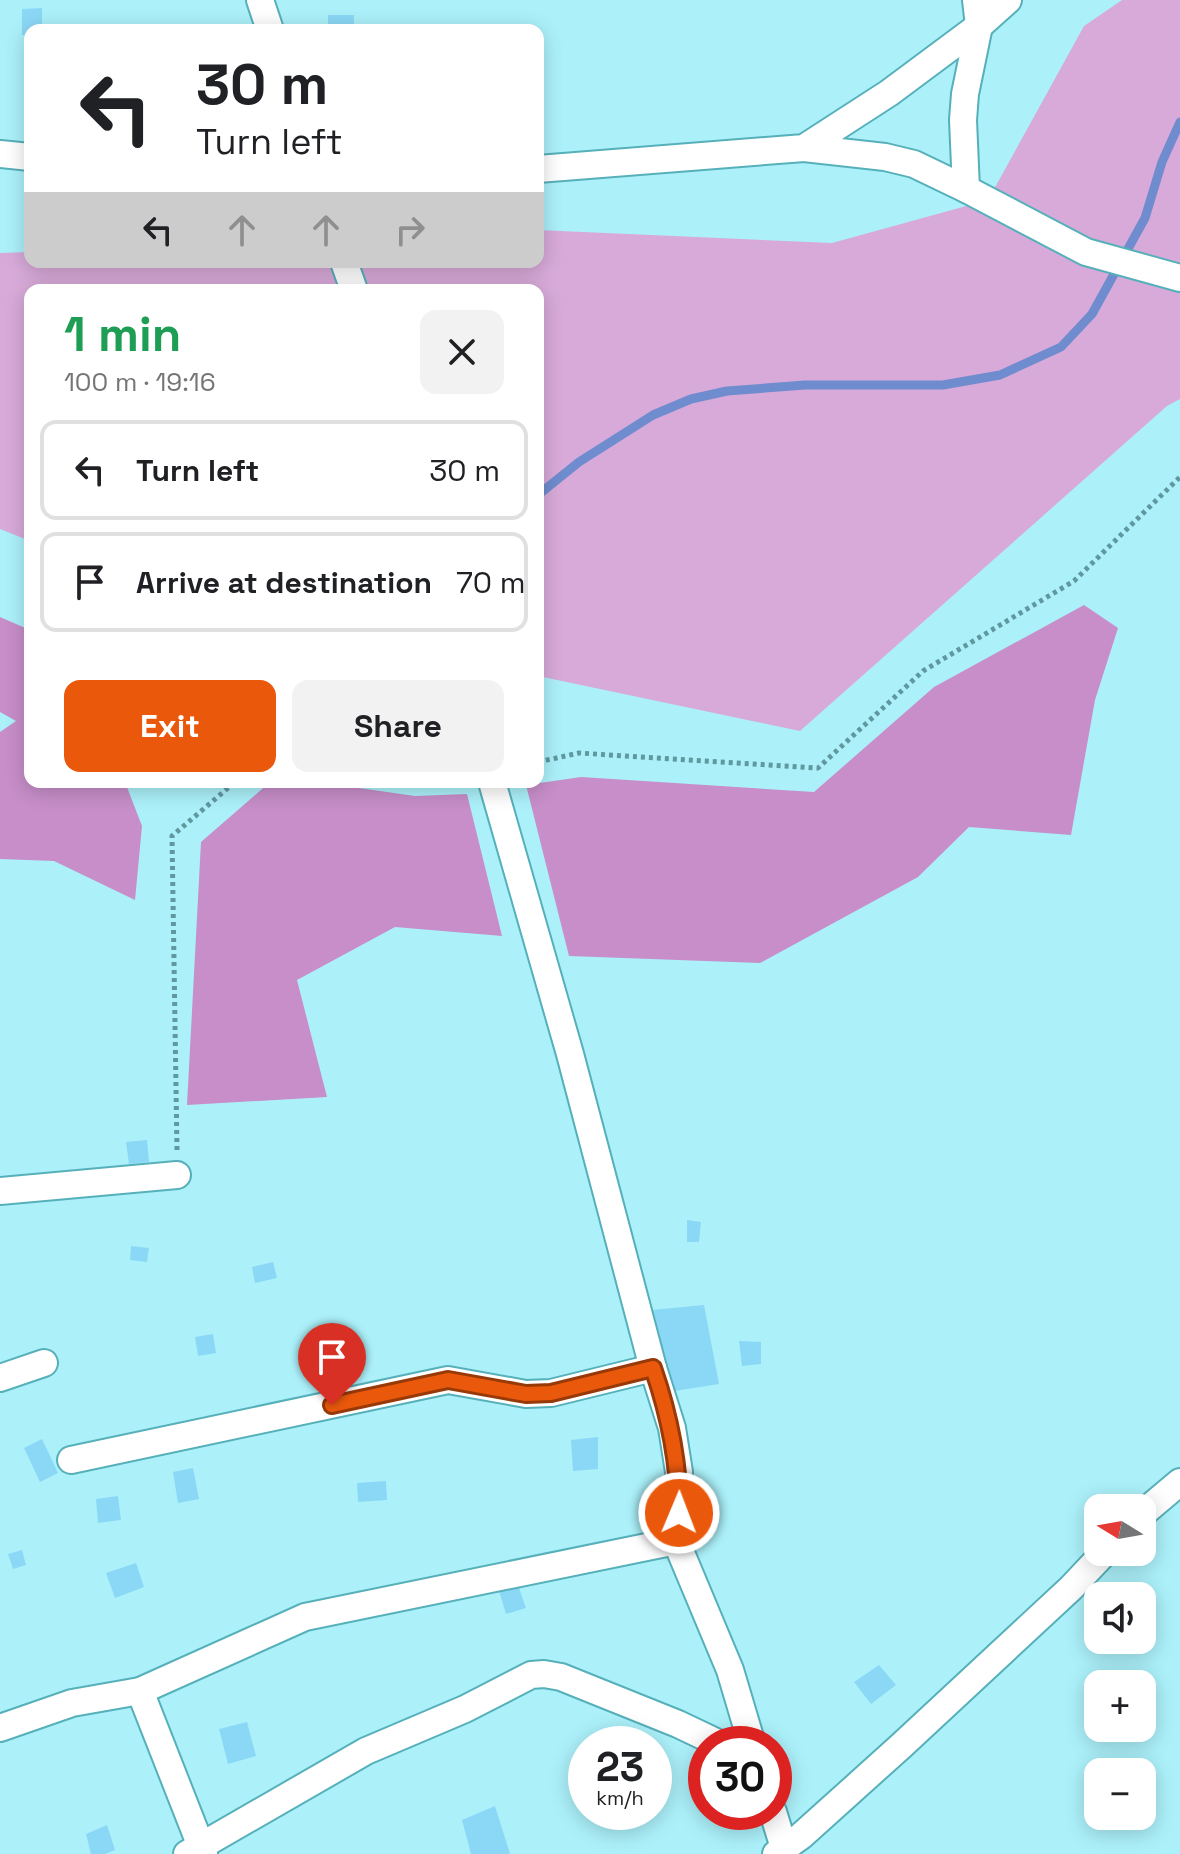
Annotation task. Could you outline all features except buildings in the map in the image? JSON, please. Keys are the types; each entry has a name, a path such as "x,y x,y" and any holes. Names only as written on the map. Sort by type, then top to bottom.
{"street":[{"path":"260,0 268,24"},
{"path":"804,148 889,93 978,13 1008,0"},
{"path":"966,189 963,147 965,94 978,13"},
{"path":"544,169 804,148 885,157 914,164 1086,252 1180,278"},
{"path":"0,154 24,156"},
{"path":"494,788 672,1428 679,1472 676,1541 730,1670 747,1726"},
{"path":"0,1191 177,1175"},
{"path":"0,1378 44,1363"},
{"path":"71,1460 448,1380 526,1394 551,1393 653,1368"},
{"path":"1156,1502 1180,1482"},
{"path":"0,1728 72,1703 140,1691 305,1617 676,1541"},
{"path":"782,1830 791,1848 1092,1566"},
{"path":"140,1691 197,1851 366,1751 465,1709 531,1675 561,1677 688,1729"}],"path":[{"path":"544,761 579,753 818,768 923,671 1074,581 1180,477"},
{"path":"177,1175 172,836 228,788"}],"shaded area":[{"path":"1122,0 1180,0 1180,399 1167,406 800,731 544,677 544,284 24,284 24,539 0,529 0,253 24,252 24,268 544,268 544,230 832,243 988,200 1084,26"},
{"path":"1084,605 1118,628 1095,700 1071,835 969,827 918,877 760,963 569,956 527,788 544,788 544,782 581,777 814,792 934,687"},
{"path":"0,617 24,627 24,788 127,788 142,826 135,900 54,861 0,859 0,732 16,721 0,712"},
{"path":"263,788 359,788 415,796 467,794 502,936 395,927 297,980 327,1097 187,1105 201,842"}],"waterway":[{"path":"544,490 579,462 653,415 691,399 727,391 805,385 943,385 1000,375 1061,347 1092,314 1145,218 1162,162 1180,122"}],"route":[{"path":"332,1405 448,1380 526,1394 551,1393 653,1368 672,1428 679,1472 679,1513"}]}
